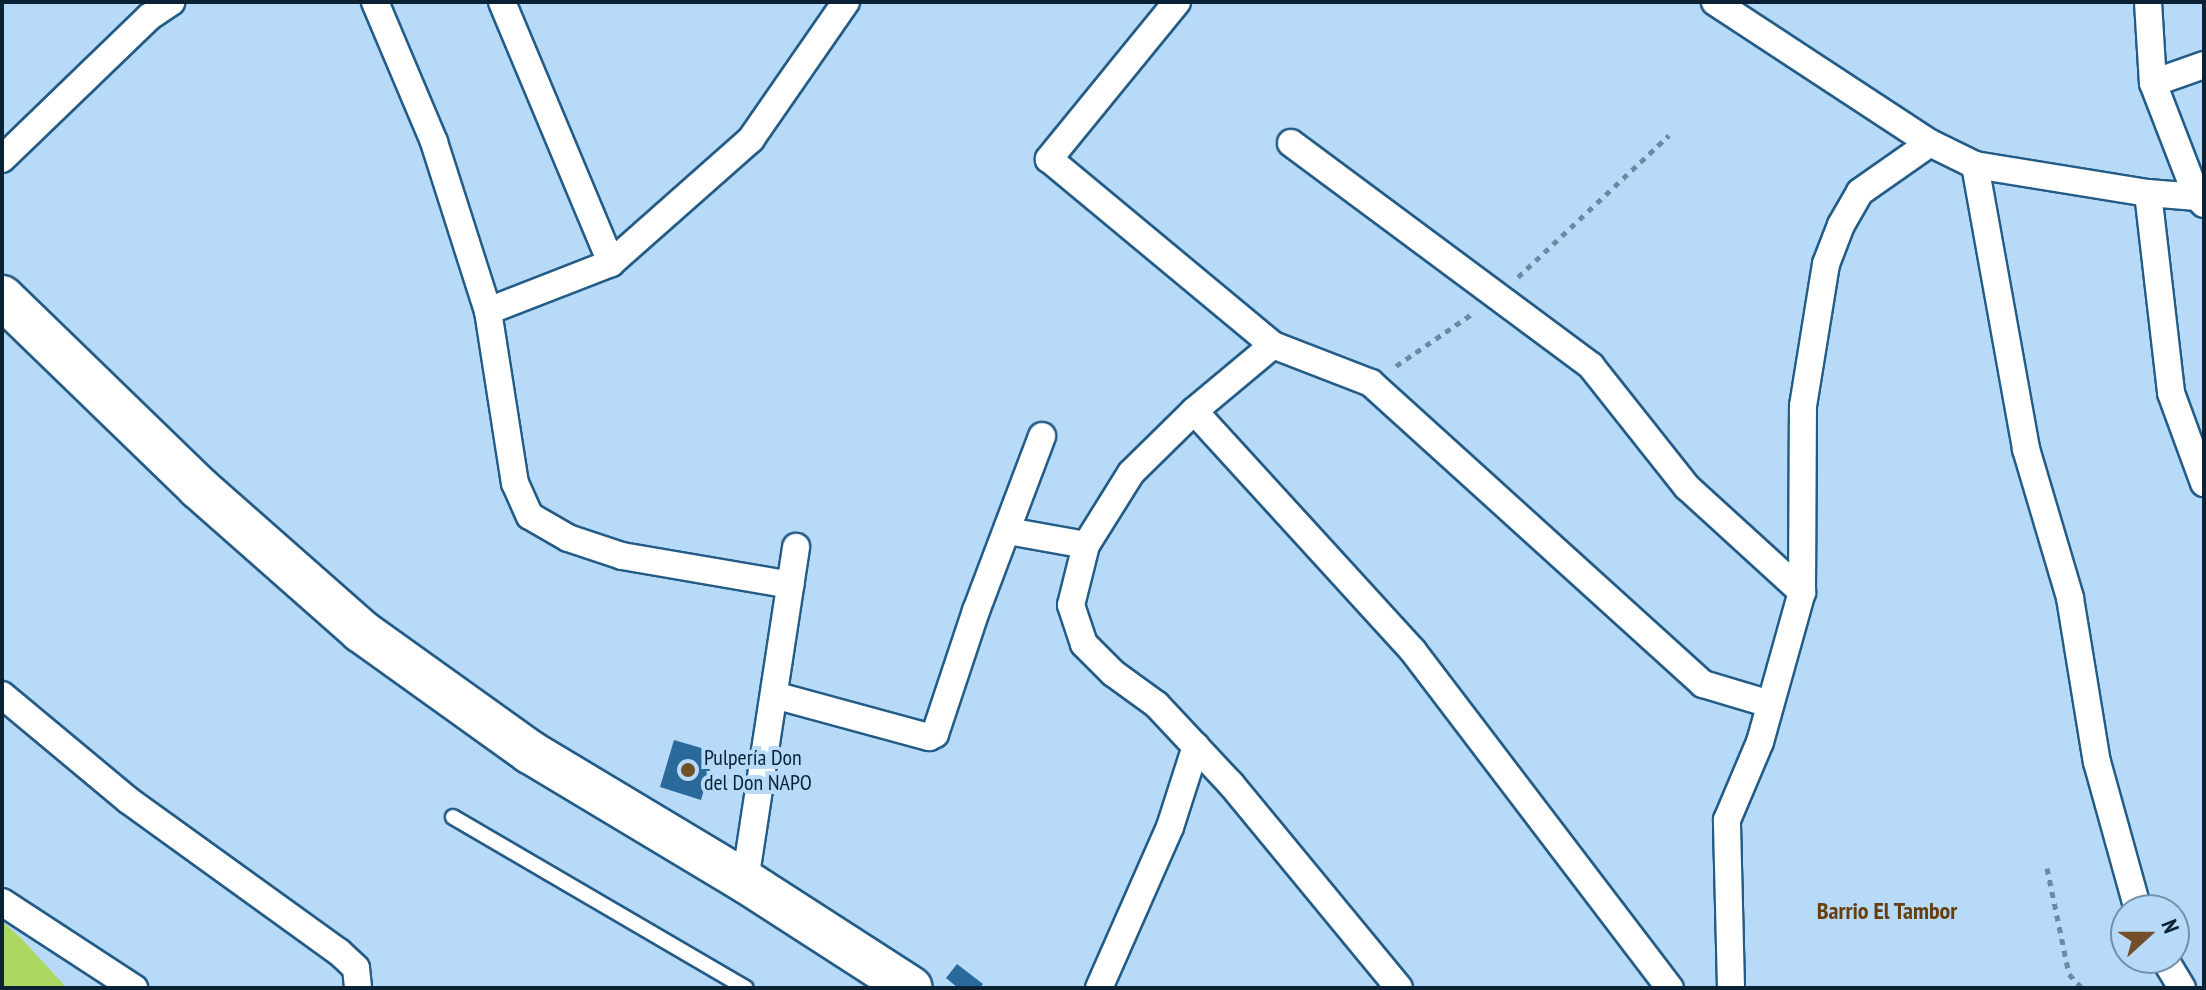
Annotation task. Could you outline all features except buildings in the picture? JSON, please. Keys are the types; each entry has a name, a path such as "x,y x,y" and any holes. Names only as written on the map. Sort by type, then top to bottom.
{"main road":[{"path":"2,297 199,488 361,631 530,752 745,881 891,982"}],"street":[{"path":"2,159 149,17 171,2"},
{"path":"502,2 611,263"},
{"path":"488,311 611,263 751,139 846,2"},
{"path":"1177,2 1049,159 1273,345 1371,383 1703,684 1770,704"},
{"path":"1715,2 1930,143 1975,165 2200,200 2153,83 2148,2"},
{"path":"385,5 434,142 488,311 515,483 530,516 568,538 622,556 791,585"},
{"path":"2153,83 2204,65"},
{"path":"1291,143 1591,366 1687,487 1802,592"},
{"path":"1731,988 1727,820 1760,742 1802,592 1803,406 1826,264 1841,225 1860,192 1930,143"},
{"path":"1975,165 2026,449 2070,598 2097,762 2134,894"},
{"path":"2148,193 2171,393 2204,483"},
{"path":"1273,345 1194,411 1131,473 1086,545 1071,605 1084,644 1113,673 1157,705 1196,746 1399,988"},
{"path":"1194,411 1413,651 1670,988"},
{"path":"774,695 929,737 935,734 976,611 1042,436"},
{"path":"1008,531 1086,545"},
{"path":"745,881 796,547"},
{"path":"2,695 128,800 339,952 356,968 358,988"},
{"path":"1099,988 1170,827 1196,746"},
{"path":"2,902 134,988"}],"lane":[{"path":"453,817 746,988"}],"path":[{"path":"1371,383 1498,296 1669,135"},
{"path":"2047,868 2069,974 2082,988"}],"green space":[{"path":"2,922 18,935 67,988 2,988"}],"place":[{"name":"Pulpería Don del Don NAPO","path":"688,770"}],"district":[{"name":"Barrio El Tambor","path":"1887,911"}]}
